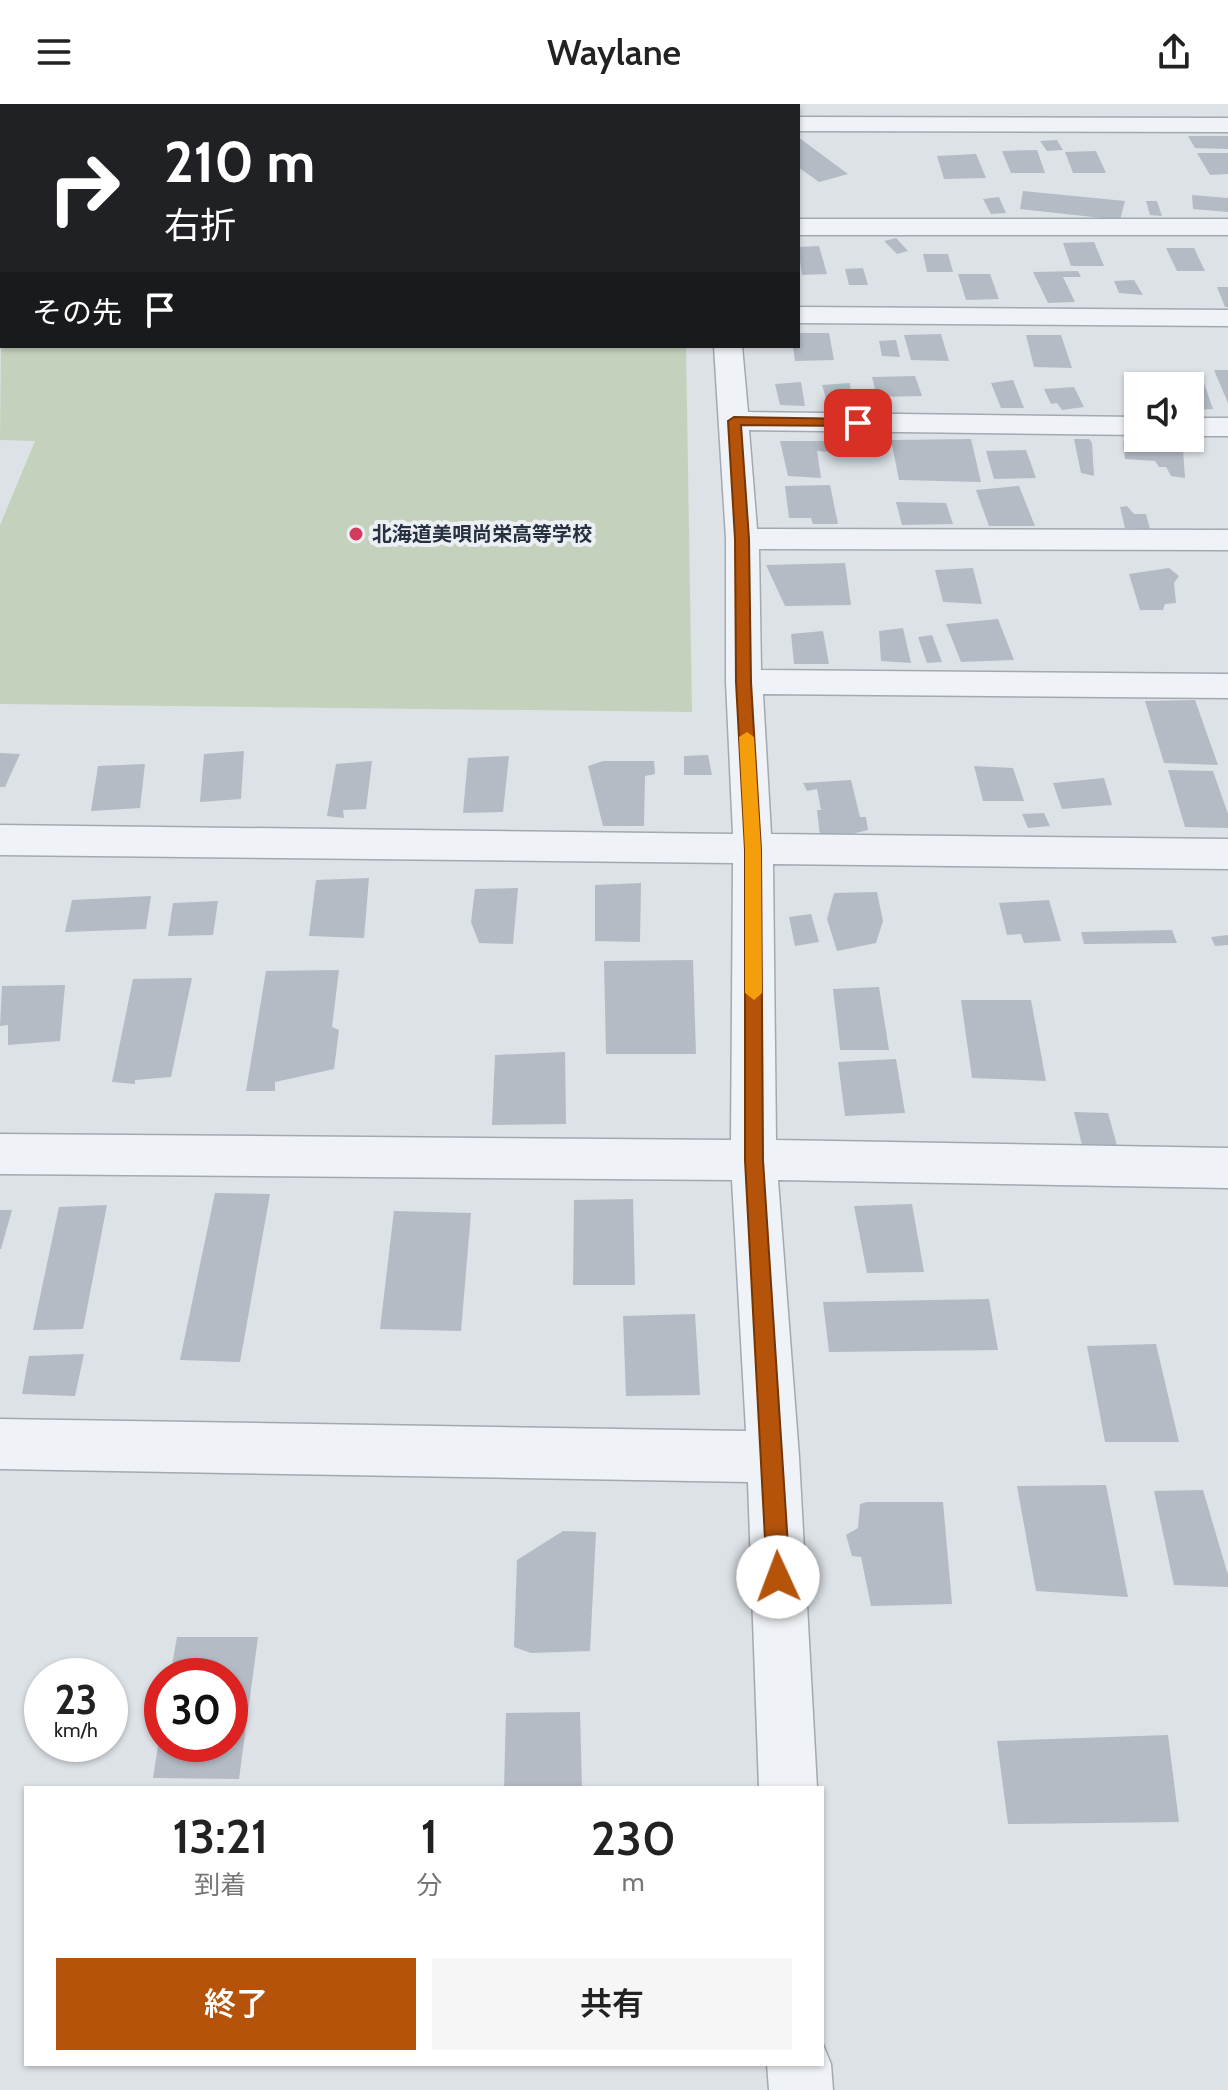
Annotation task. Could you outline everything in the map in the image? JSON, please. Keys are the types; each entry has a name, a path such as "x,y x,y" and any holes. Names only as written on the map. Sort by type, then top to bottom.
{"street":[{"path":"800,124 1228,125"},
{"path":"800,227 1228,227"},
{"path":"800,315 1228,318"},
{"path":"728,348 742,539 744,682 753,850 754,1160 773,1457 788,1786"},
{"path":"734,421 1124,426"},
{"path":"1204,427 1228,427"},
{"path":"742,539 1228,540"},
{"path":"744,682 1228,686"},
{"path":"0,840 1228,854"},
{"path":"0,1154 754,1160 1228,1168"},
{"path":"0,1444 773,1457"},
{"path":"799,2066 801,2090"}],"green space":[{"name":"北海道美唄尚栄高等学校","path":"1,348 686,348 692,712 0,704 0,525 35,441 0,440"}],"building":[{"path":"1188,136 1228,136 1228,149 1195,148"},
{"path":"800,138 848,174 819,182 800,168"},
{"path":"1057,140 1063,150 1047,151 1040,141"},
{"path":"1037,150 1045,173 1011,173 1002,151"},
{"path":"1096,151 1106,173 1073,173 1065,152"},
{"path":"1197,153 1228,153 1228,174 1210,175"},
{"path":"976,154 986,178 944,179 937,156"},
{"path":"1023,191 1125,201 1120,220 1020,209"},
{"path":"1192,195 1228,198 1228,212 1193,209"},
{"path":"999,197 1006,213 991,214 983,199"},
{"path":"1146,201 1157,201 1162,216 1150,215"},
{"path":"896,238 908,251 897,254 884,241"},
{"path":"1094,242 1104,266 1071,266 1063,243"},
{"path":"819,246 827,274 802,275 800,247"},
{"path":"1166,248 1194,248 1205,271 1177,271"},
{"path":"923,254 948,254 953,272 927,272"},
{"path":"863,268 868,285 849,285 845,269"},
{"path":"1078,271 1081,277 1063,277 1075,302 1048,303 1033,272"},
{"path":"958,274 990,274 999,299 966,300"},
{"path":"1134,280 1143,295 1119,293 1114,281"},
{"path":"1217,287 1228,287 1228,307 1225,307"},
{"path":"800,333 829,333 834,360 795,361 793,348 800,348"},
{"path":"941,334 949,361 911,360 904,335"},
{"path":"1026,335 1061,335 1072,368 1034,367"},
{"path":"896,340 900,357 882,356 879,341"},
{"path":"1214,370 1228,370 1228,403"},
{"path":"915,376 922,396 877,397 872,377"},
{"path":"1013,380 1024,408 1001,408 991,383"},
{"path":"801,382 805,406 780,405 775,384"},
{"path":"850,383 852,406 828,405 822,385"},
{"path":"1204,383 1213,409 1204,409"},
{"path":"1074,387 1084,407 1062,410 1057,403 1051,404 1044,389"},
{"path":"971,439 981,482 899,480 891,440"},
{"path":"1074,439 1089,439 1092,443 1094,476 1081,473"},
{"path":"780,441 828,441 831,452 817,451 821,478 788,476"},
{"path":"1026,450 1036,478 994,479 986,451"},
{"path":"1124,452 1183,452 1185,478 1171,476 1166,467 1159,467 1155,461 1125,459"},
{"path":"830,485 838,524 813,524 811,518 789,518 785,486"},
{"path":"1019,486 1035,526 989,526 976,490"},
{"path":"896,502 946,503 953,524 902,525"},
{"path":"1127,506 1134,514 1146,514 1150,529 1125,528 1120,507"},
{"path":"845,563 851,605 785,606 766,565"},
{"path":"973,568 982,604 943,602 935,570"},
{"path":"1169,568 1179,576 1174,583 1176,603 1165,604 1163,610 1140,610 1129,574"},
{"path":"998,619 1014,660 961,662 946,624"},
{"path":"903,628 911,663 881,661 879,631"},
{"path":"823,631 829,664 794,664 791,634"},
{"path":"932,635 942,662 927,663 918,637"},
{"path":"1195,700 1218,765 1164,763 1145,701"},
{"path":"244,751 241,799 200,802 204,754"},
{"path":"0,753 20,754 5,787 0,787"},
{"path":"708,755 712,775 684,775 684,756"},
{"path":"509,756 503,812 463,813 468,758"},
{"path":"372,761 366,809 343,810 344,818 327,816 336,764"},
{"path":"603,761 654,761 655,774 645,776 644,826 603,826 588,766"},
{"path":"145,764 140,808 91,811 98,766"},
{"path":"974,766 1013,768 1024,801 983,801"},
{"path":"1168,770 1213,771 1228,814 1228,828 1185,827"},
{"path":"1104,778 1112,805 1062,809 1053,783"},
{"path":"851,780 860,817 866,817 868,830 840,837 820,836 817,810 821,810 817,789 807,791 803,783"},
{"path":"1044,813 1050,826 1028,828 1022,814"},
{"path":"369,878 364,938 309,936 316,880"},
{"path":"641,883 640,942 595,941 595,885"},
{"path":"518,888 513,944 479,943 471,922 475,889"},
{"path":"877,892 883,921 876,943 837,951 827,919 834,893"},
{"path":"151,896 146,929 65,932 72,900"},
{"path":"1049,900 1061,941 1024,943 1021,934 1007,935 999,903"},
{"path":"218,901 213,935 168,936 173,903"},
{"path":"811,914 819,942 795,946 789,917"},
{"path":"1172,930 1177,943 1084,944 1081,932"},
{"path":"1228,935 1228,945 1215,946 1211,937"},
{"path":"693,960 696,1054 606,1054 604,961"},
{"path":"339,970 332,1027 339,1030 334,1069 275,1082 275,1091 246,1091 266,971"},
{"path":"192,978 171,1077 135,1080 135,1084 112,1082 133,979"},
{"path":"65,985 60,1041 8,1045 8,1025 0,1026 2,986"},
{"path":"879,987 889,1050 840,1050 833,989"},
{"path":"961,1000 1031,1000 1046,1081 972,1078"},
{"path":"565,1052 566,1124 492,1125 495,1055"},
{"path":"896,1059 905,1113 845,1116 838,1062"},
{"path":"1074,1112 1108,1113 1119,1153 1084,1153"},
{"path":"215,1193 270,1194 240,1362 180,1360"},
{"path":"633,1199 635,1285 573,1285 574,1200"},
{"path":"912,1204 924,1272 867,1273 854,1206"},
{"path":"107,1205 83,1329 33,1330 59,1207"},
{"path":"0,1210 12,1210 1,1249 0,1249"},
{"path":"394,1211 471,1213 461,1331 380,1329"},
{"path":"989,1299 998,1350 829,1352 823,1302"},
{"path":"695,1314 700,1395 626,1396 623,1316"},
{"path":"1156,1344 1179,1442 1105,1442 1087,1346"},
{"path":"84,1354 75,1396 22,1394 29,1356"},
{"path":"1106,1485 1128,1597 1036,1591 1017,1486"},
{"path":"1203,1490 1228,1575 1228,1587 1174,1585 1154,1491"},
{"path":"943,1502 952,1604 871,1606 861,1557 852,1556 846,1535 858,1528 860,1504"},
{"path":"563,1531 596,1532 590,1651 531,1653 514,1647 517,1560"},
{"path":"177,1637 258,1637 248,1712 248,1658 173,1658"},
{"path":"580,1712 582,1786 504,1786 506,1713"},
{"path":"1168,1735 1179,1822 1008,1824 997,1741"},
{"path":"155,1762 241,1762 239,1779 153,1778"}],"slow traffic":[{"path":"747,737 753,850 754,993"}],"place":[{"name":"北海道美唄尚栄高等学校","path":"356,534"}],"route":[{"path":"778,1577 754,1160 753,850 744,682 742,539 734,421 858,423"}]}
